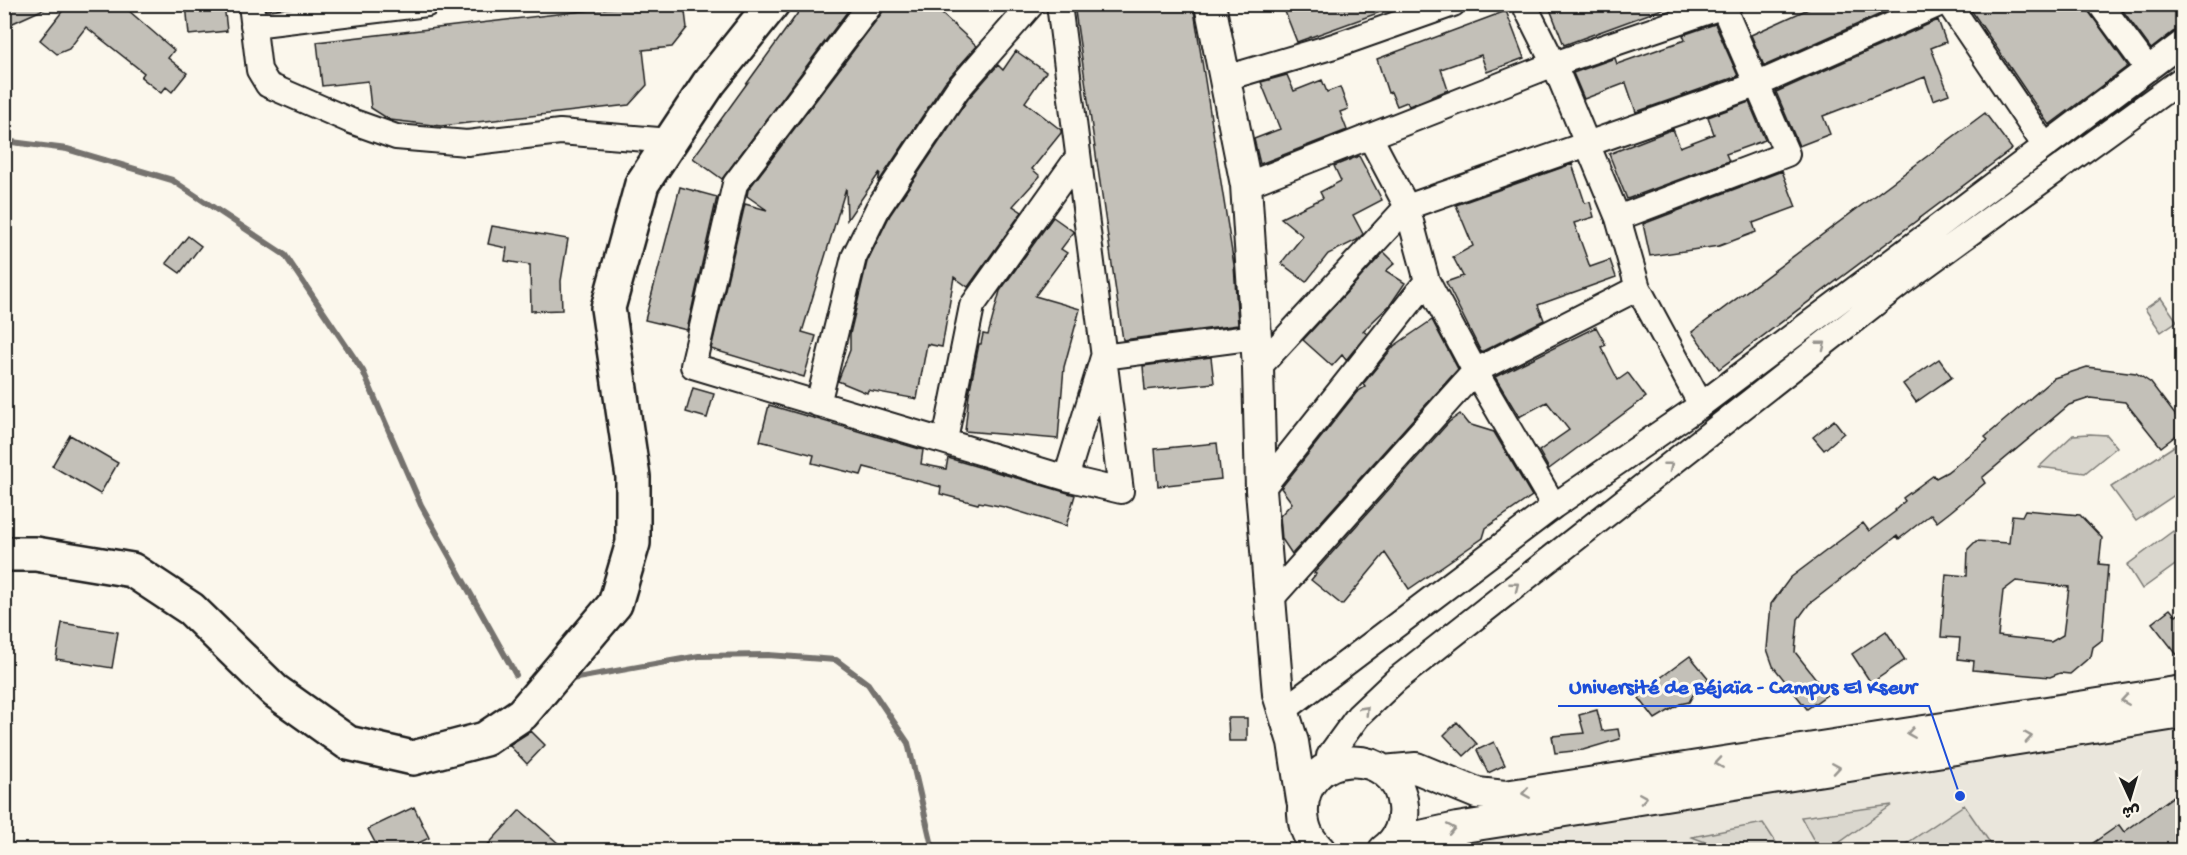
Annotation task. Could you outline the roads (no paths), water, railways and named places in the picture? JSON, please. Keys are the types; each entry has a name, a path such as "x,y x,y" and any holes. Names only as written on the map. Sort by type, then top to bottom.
{"main road":[{"path":"4,554 36,554 132,570 192,609 275,691 348,743 413,758 485,739 522,714 615,604 633,543 633,477 608,308 642,184 709,83 769,5"}],"street":[{"path":"427,4 252,15 260,70 268,85 351,121 396,137 467,143 560,132 671,141"},
{"path":"871,4 735,184 693,366 1066,478 1121,491 1059,4"},
{"path":"818,404 854,257 878,208 957,90 1032,4"},
{"path":"1210,4 1246,185 1251,229 1258,368 1261,490 1278,694 1297,761 1307,832"},
{"path":"1226,78 1334,46 1453,4"},
{"path":"1524,4 1554,64 1618,218 1638,288 1701,405"},
{"path":"1258,368 1407,207 1587,142 1756,86 1939,4"},
{"path":"1949,4 2045,146"},
{"path":"2100,4 2148,69"},
{"path":"1246,185 1554,64 1725,5 1756,86 1787,154 1618,218"},
{"path":"1286,717 1554,506 1701,405 2182,43"},
{"path":"1307,832 1317,775 1336,759 1358,716 1405,673 1900,285 2182,79"},
{"path":"1370,137 1407,207 1427,281 1475,371 1554,506"},
{"path":"945,440 972,306 1078,157"},
{"path":"1261,490 1427,281"},
{"path":"1270,600 1475,371 1638,288"},
{"path":"1103,357 1256,337"},
{"path":"1066,478 1103,357"},
{"path":"1383,771 1416,768 1470,791 1505,796 2182,690"},
{"path":"1389,846 1468,826 2182,713"},
{"path":"1286,717 1306,742 1336,759 1371,764 1383,771 1397,787 1403,805 1403,818 1389,846"}],"waterway":[{"path":"4,141 67,149 172,180 285,255 363,371 421,505 516,675"},
{"path":"566,680 699,656 768,655 836,660 868,684 908,743 933,850"}],"place":[{"name":"Université de Béjaïa - Campus El Kseur","path":"1960,796"}]}
